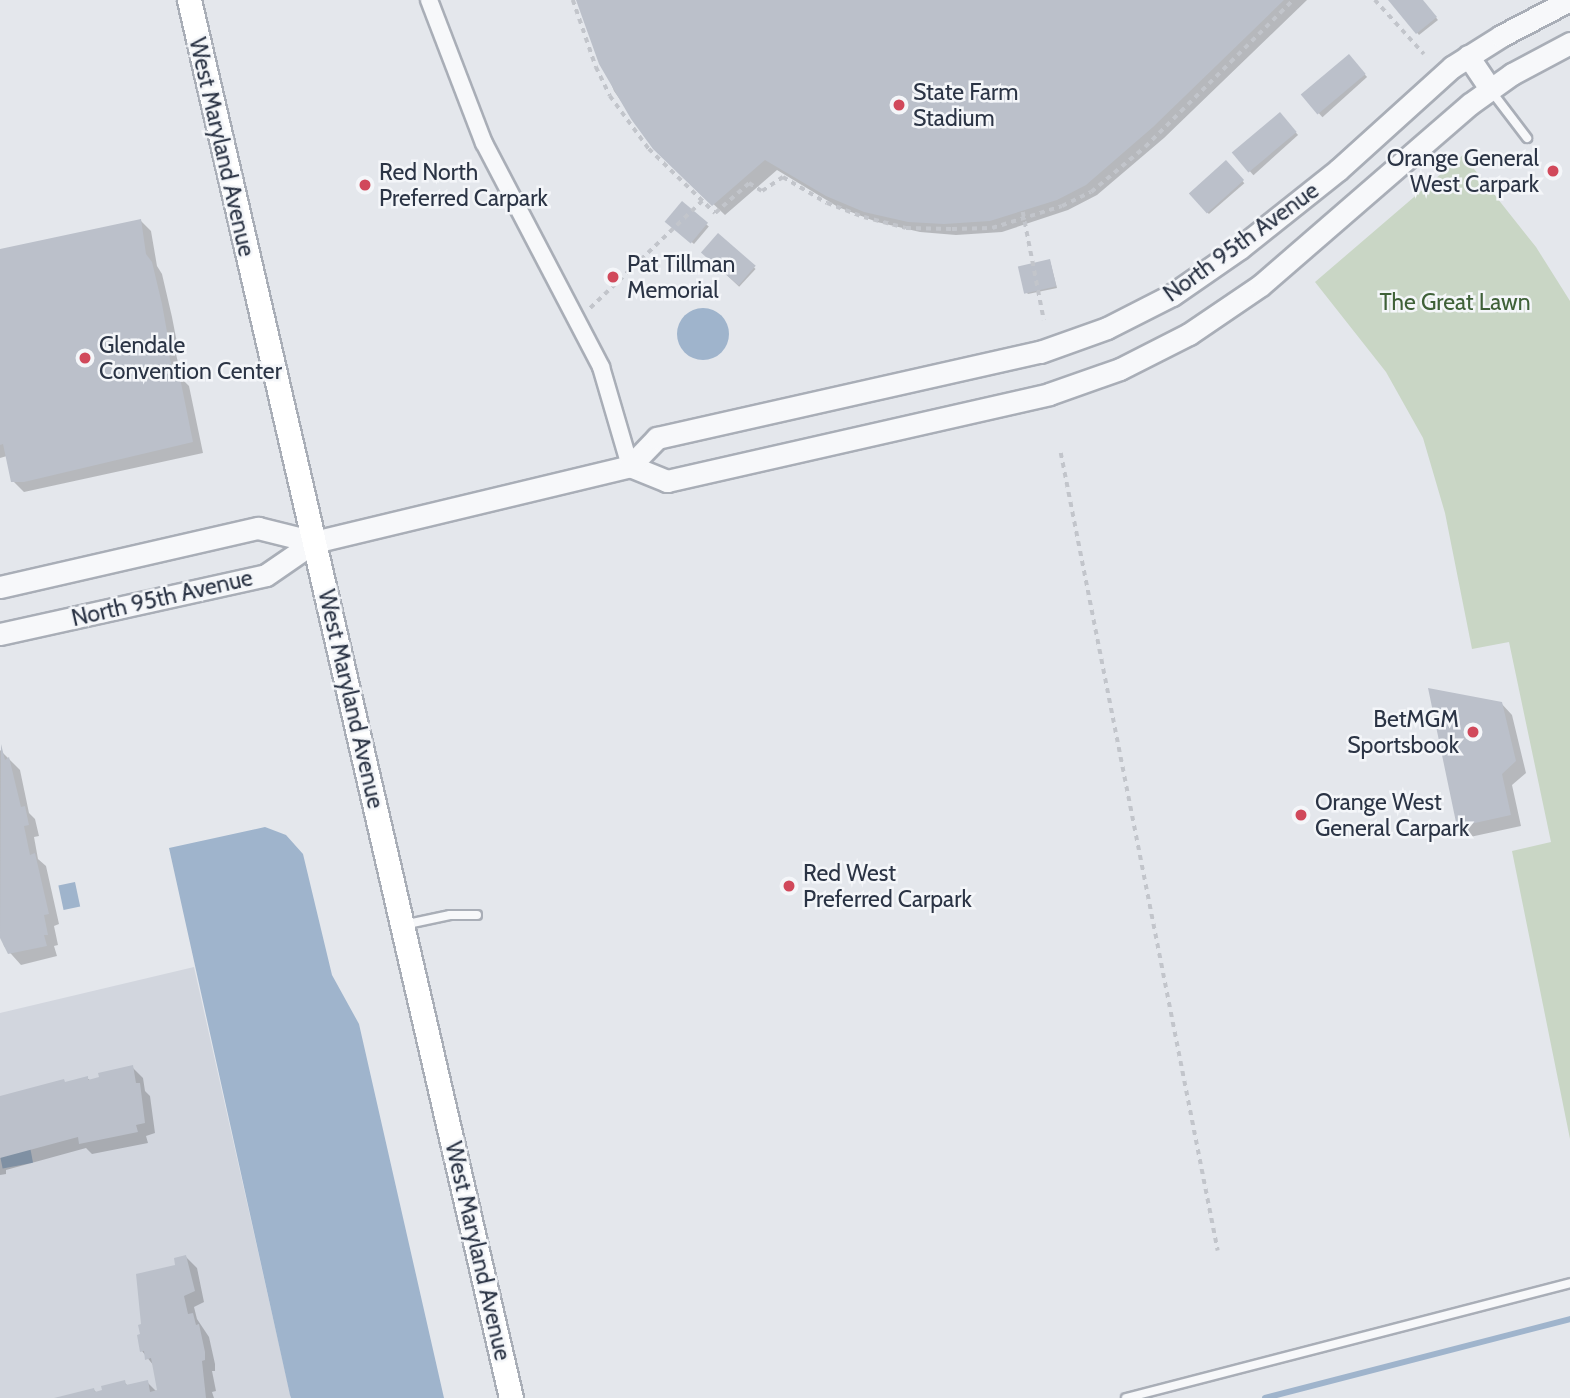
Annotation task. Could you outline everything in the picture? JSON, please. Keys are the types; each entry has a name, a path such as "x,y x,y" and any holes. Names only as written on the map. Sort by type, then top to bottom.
{"main road":[{"name":"West Maryland Avenue","path":"188,0 511,1398"}],"street":[{"path":"429,0 484,143 601,367 630,467"},
{"name":"North 95th Avenue","path":"630,467 656,438 1040,352 1085,337 1138,313 1172,295 1240,248 1338,170 1468,56 1570,0"},
{"name":"North 95th Avenue","path":"0,634 265,575 314,541 630,467 667,481 1049,394 1120,369 1189,334 1261,285 1470,104 1490,89 1570,43"},
{"path":"1468,56 1490,89"},
{"name":"North 95th Avenue","path":"0,587 258,528 314,541"}],"lane":[{"path":"1490,89 1527,138"},
{"path":"403,925 450,915 477,915"},
{"path":"1126,1398 1570,1283"}],"path":[{"path":"573,0 596,67 610,96 649,149 715,213 749,183 762,191 783,177 827,203 906,228 992,228 1062,206 1091,191 1145,147 1293,0"},
{"path":"1375,0 1424,54"},
{"path":"578,319 702,201"},
{"path":"1023,212 1044,320"},
{"path":"1061,453 1218,1251"}],"shaded area":[{"path":"194,967 291,1398 0,1398 0,1013"}],"green space":[{"name":"The Great Lawn","path":"1463,155 1536,247 1570,301 1570,1139 1512,851 1551,842 1509,642 1472,649 1445,513 1423,438 1386,372 1315,282"}],"water":[{"path":"703,308 713,310 721,316 727,324 727,344 721,352 713,358 703,360 693,358 685,352 679,344 677,334 679,324 685,316 693,310"},
{"path":"265,827 286,835 303,854 332,975 359,1024 444,1398 291,1398 290,1395 169,848"},
{"path":"75,882 80,906 64,910 58,886"},
{"path":"30,1147 33,1163 3,1169 0,1153"}],"building":[{"name":"State Farm Stadium","path":"576,0 1284,0 1153,127 1086,185 1057,200 990,221 944,224 908,222 864,212 826,196 765,160 712,206 653,149 631,119 599,64"},
{"path":"1388,0 1423,0 1437,17 1416,34"},
{"path":"1349,54 1366,74 1317,114 1301,94"},
{"path":"1280,112 1297,132 1248,172 1232,152"},
{"path":"1226,160 1244,180 1207,214 1189,193"},
{"path":"682,201 708,223 691,244 665,222"},
{"name":"Glendale Convention Center","path":"141,219 146,254 152,262 162,304 169,343 166,343 174,375 179,373 193,442 24,482 11,482 3,444 0,445 0,249"},
{"path":"718,233 756,266 739,285 701,253"},
{"path":"1050,259 1056,286 1024,294 1018,266"},
{"name":"BetMGM Sportsbook","path":"1428,688 1502,702 1516,761 1502,774 1511,815 1457,827"},
{"path":"1,744 5,760 9,757 21,807 25,806 29,825 24,826 30,855 35,853 49,914 44,915 47,946 8,954 0,938"},
{"path":"133,1065 136,1083 140,1083 145,1123 136,1125 138,1132 79,1144 78,1137 0,1158 0,1096 64,1079 65,1082 88,1076 88,1080 99,1077 98,1073"},
{"path":"186,1255 195,1291 184,1296 188,1314 193,1313 196,1325 199,1324 205,1352 205,1360 202,1361 206,1398 54,1398 94,1388 95,1392 102,1390 101,1386 125,1380 126,1385 148,1380 150,1392 157,1390 151,1358 145,1360 144,1351 140,1352 137,1335 140,1334 138,1325 141,1324 136,1274 175,1265 174,1258"}],"waterway":[{"path":"1265,1398 1570,1319"}],"place":[{"name":"State Farm Stadium","path":"899,105"},
{"name":"Orange General West Carpark","path":"1553,171"},
{"name":"Red North Preferred Carpark","path":"365,185"},
{"name":"Pat Tillman Memorial","path":"613,277"},
{"name":"Glendale Convention Center","path":"85,358"},
{"name":"BetMGM Sportsbook","path":"1473,732"},
{"name":"Orange West General Carpark","path":"1301,815"},
{"name":"Red West Preferred Carpark","path":"789,886"}]}
